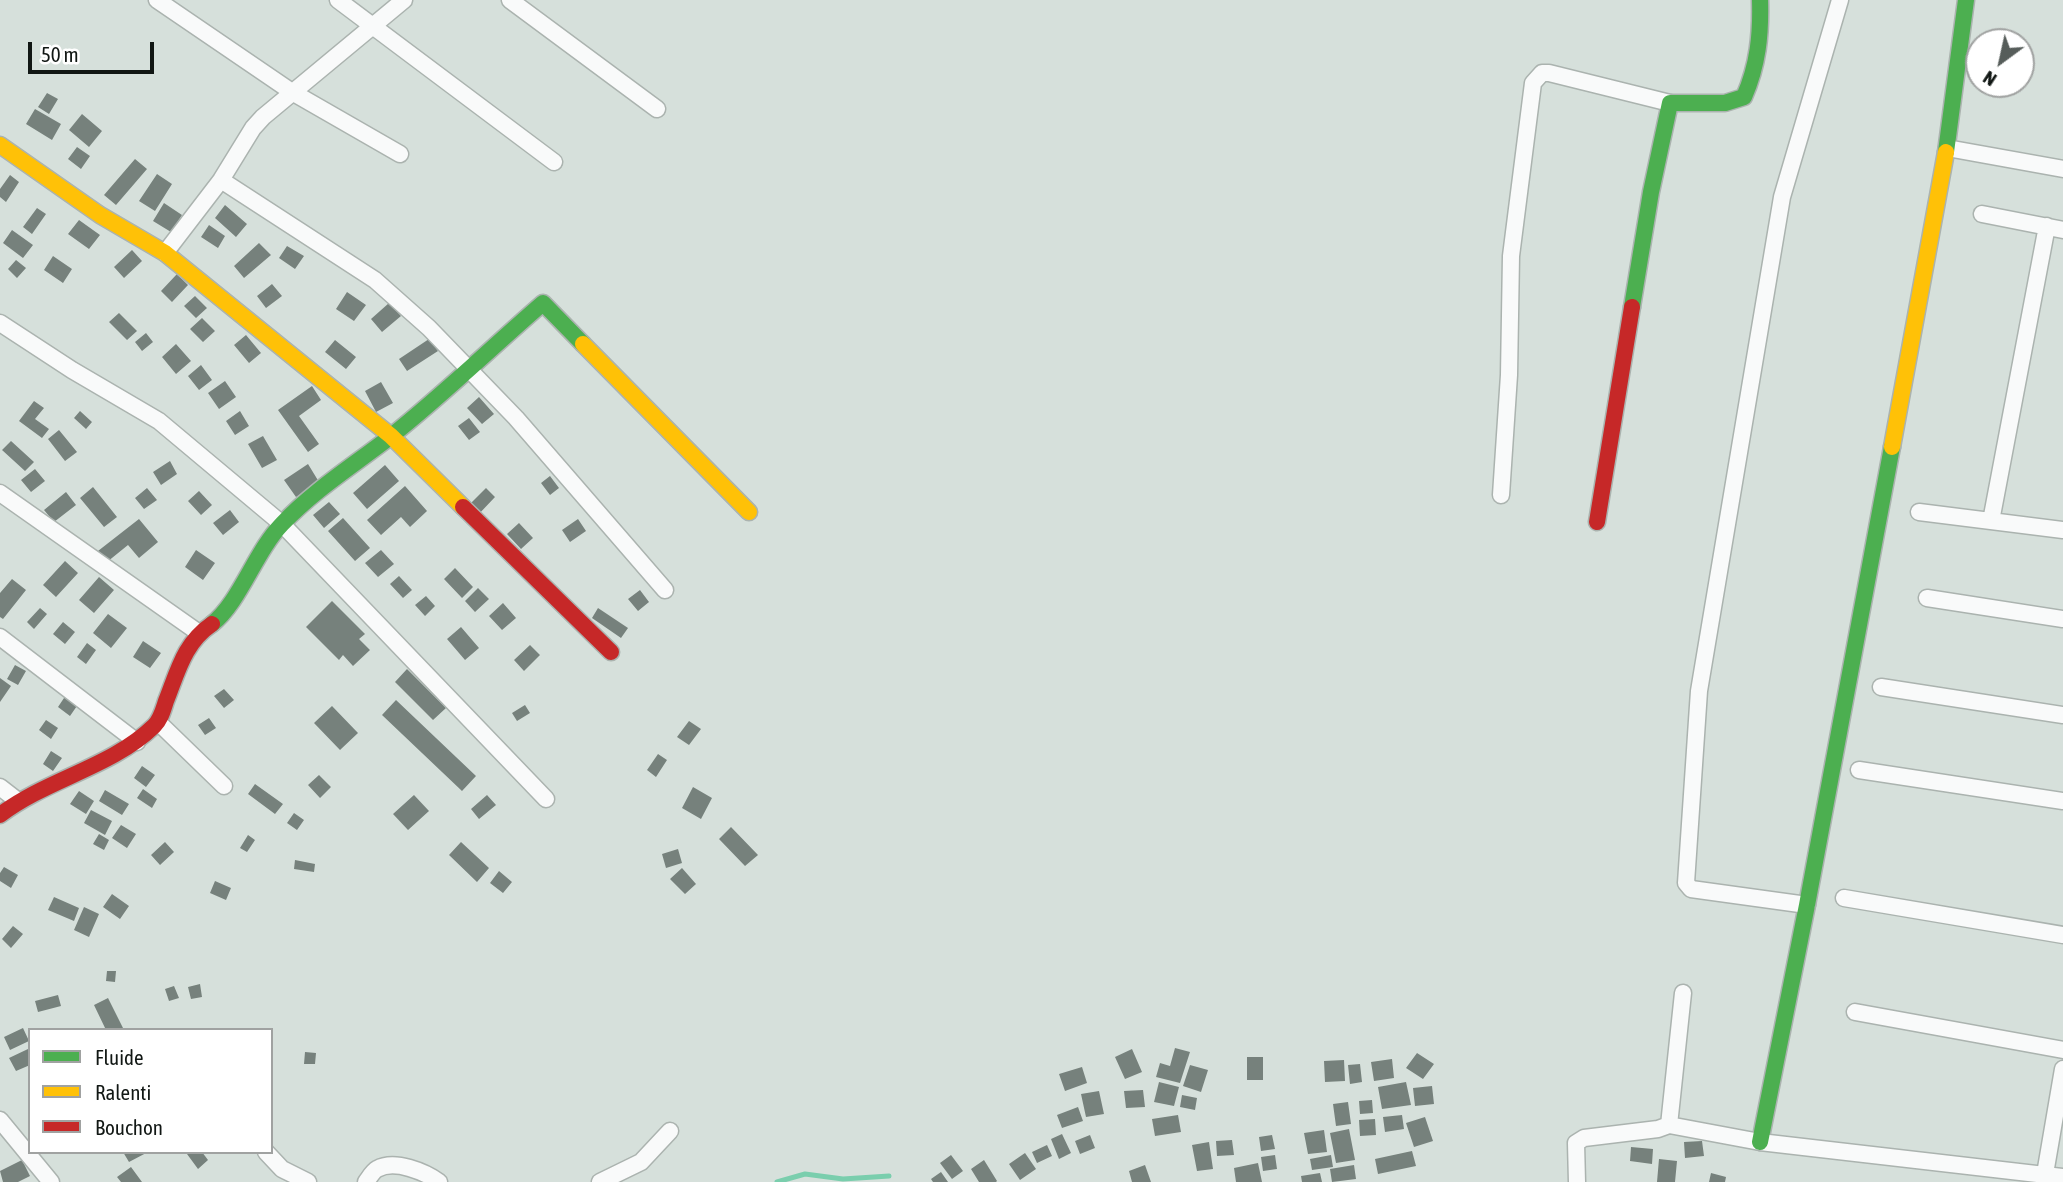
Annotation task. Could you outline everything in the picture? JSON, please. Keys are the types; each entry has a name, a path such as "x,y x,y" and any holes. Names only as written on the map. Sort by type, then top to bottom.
{"street":[{"path":"158,0 292,92 400,154"},
{"path":"338,0 554,162"},
{"path":"165,253 221,180 253,128 292,92 404,0"},
{"path":"510,0 657,108"},
{"path":"1501,495 1509,375 1511,256 1533,83 1542,73 1549,73 1670,103 1725,103 1744,97 1751,82 1762,36 1760,0"},
{"path":"1807,905 1691,889 1686,883 1696,714 1782,197 1840,0"},
{"path":"1760,1142 1807,905 1947,148 1966,0"},
{"path":"1597,522 1651,191 1670,103"},
{"path":"0,145 100,215 165,253 391,436 611,652"},
{"path":"1947,148 2063,169"},
{"path":"221,180 375,280 429,328 516,418 665,590"},
{"path":"1982,214 2063,230"},
{"path":"1991,521 2046,226"},
{"path":"0,815 18,801 137,742 158,722 189,645 226,610 258,555 282,524 331,480 391,436 543,303 748,512"},
{"path":"0,323 72,370 159,421 282,524 546,800"},
{"path":"0,493 199,633"},
{"path":"1919,512 2063,530"},
{"path":"1927,598 2063,619"},
{"path":"0,637 137,742"},
{"path":"1881,687 2063,715"},
{"path":"158,722 224,786"},
{"path":"1860,771 2063,801"},
{"path":"0,788 18,801"},
{"path":"1844,898 2063,935"},
{"path":"1669,1125 1683,993"},
{"path":"1855,1012 2063,1050"},
{"path":"2045,1174 2063,1071"},
{"path":"0,1121 25,1145"},
{"path":"1577,1182 1576,1143 1584,1138 1658,1129 1669,1125 1760,1142 2063,1177"},
{"path":"600,1182 641,1162 670,1131"},
{"path":"31,1154 51,1182"},
{"path":"268,1154 282,1169 308,1182"},
{"path":"366,1182 376,1169 386,1166 420,1170 439,1182"}],"building":[{"path":"47,93 58,99 49,114 38,107"},
{"path":"35,109 61,124 52,140 26,124"},
{"path":"82,114 102,131 89,147 69,130"},
{"path":"77,147 90,156 81,169 68,159"},
{"path":"135,159 147,169 116,205 104,195"},
{"path":"157,174 172,184 155,211 139,201"},
{"path":"10,175 19,182 6,202 0,197 0,189"},
{"path":"164,203 182,215 171,232 153,221"},
{"path":"225,205 247,224 236,237 215,218"},
{"path":"37,208 46,214 32,234 23,227"},
{"path":"79,220 100,235 89,249 68,234"},
{"path":"209,225 225,236 218,248 201,237"},
{"path":"12,230 33,245 23,258 3,243"},
{"path":"259,243 271,255 244,278 234,266"},
{"path":"287,246 304,256 295,269 279,258"},
{"path":"132,250 142,261 124,278 114,267"},
{"path":"53,256 72,269 63,283 44,270"},
{"path":"16,260 26,268 17,278 8,269"},
{"path":"177,274 188,285 172,302 161,291"},
{"path":"272,284 282,296 266,308 257,296"},
{"path":"347,292 366,305 354,321 336,309"},
{"path":"195,296 207,308 196,318 184,306"},
{"path":"389,303 401,316 382,332 371,319"},
{"path":"119,313 137,331 127,340 109,322"},
{"path":"202,318 215,331 203,342 190,329"},
{"path":"146,333 153,342 142,351 135,342"},
{"path":"246,335 261,353 249,363 234,345"},
{"path":"429,339 438,351 407,371 399,359"},
{"path":"335,340 356,357 346,369 325,352"},
{"path":"176,344 191,361 176,374 162,357"},
{"path":"201,365 212,380 199,390 188,376"},
{"path":"225,381 236,397 219,409 208,393"},
{"path":"381,382 393,403 376,412 365,391"},
{"path":"312,386 321,400 299,416 319,444 308,452 278,410"},
{"path":"479,397 494,414 482,424 467,408"},
{"path":"34,401 44,408 35,419 49,429 42,438 19,421"},
{"path":"80,411 92,422 86,429 74,418"},
{"path":"240,411 249,426 235,435 226,421"},
{"path":"469,418 480,432 469,440 458,426"},
{"path":"59,430 77,452 65,461 48,439"},
{"path":"263,436 277,460 262,468 248,444"},
{"path":"11,441 34,462 25,471 2,450"},
{"path":"170,461 177,474 161,485 153,472"},
{"path":"308,464 319,482 296,497 284,480"},
{"path":"385,465 399,481 367,509 353,493"},
{"path":"35,469 45,481 31,492 21,480"},
{"path":"550,476 559,488 550,495 541,483"},
{"path":"405,486 427,511 410,527 401,517 381,535 367,520"},
{"path":"93,487 117,517 104,527 80,498"},
{"path":"147,488 157,500 144,509 135,498"},
{"path":"486,488 495,497 477,516 468,506"},
{"path":"199,491 212,505 201,515 188,501"},
{"path":"66,492 76,505 54,522 44,510"},
{"path":"329,502 340,514 324,528 313,515"},
{"path":"230,510 239,522 223,535 213,523"},
{"path":"343,518 370,548 355,561 328,531"},
{"path":"139,519 158,542 139,558 128,545 107,562 98,551"},
{"path":"578,519 586,531 570,542 562,530"},
{"path":"519,523 533,538 521,549 507,534"},
{"path":"196,550 215,563 203,580 185,567"},
{"path":"381,550 394,564 378,577 365,563"},
{"path":"65,561 78,573 56,597 43,585"},
{"path":"455,568 473,587 462,598 444,579"},
{"path":"399,576 412,590 403,598 390,584"},
{"path":"99,577 114,590 94,613 79,600"},
{"path":"12,579 26,590 3,619 0,617 0,593"},
{"path":"478,588 489,599 475,612 465,601"},
{"path":"640,590 649,602 638,611 628,599"},
{"path":"426,596 435,606 425,616 415,605"},
{"path":"332,601 365,634 359,639 370,650 353,666 343,655 339,660 306,627"},
{"path":"503,603 516,618 502,630 489,616"},
{"path":"40,608 47,614 34,629 27,622"},
{"path":"598,608 628,628 621,638 592,618"},
{"path":"108,614 127,628 111,648 93,633"},
{"path":"63,622 75,632 65,644 53,634"},
{"path":"461,627 479,648 465,660 447,639"},
{"path":"143,641 161,653 150,668 133,657"},
{"path":"87,643 96,650 86,664 77,657"},
{"path":"530,645 540,655 524,671 514,660"},
{"path":"15,665 26,671 18,685 7,679"},
{"path":"407,669 446,708 433,720 395,682"},
{"path":"0,678 11,686 0,702"},
{"path":"224,689 234,700 224,708 214,696"},
{"path":"66,695 79,703 70,716 58,707"},
{"path":"396,700 476,776 462,791 382,715"},
{"path":"525,705 530,713 517,721 512,713"},
{"path":"332,706 358,733 340,750 314,723"},
{"path":"209,718 216,728 205,735 198,725"},
{"path":"46,720 58,728 51,739 39,730"},
{"path":"689,721 701,729 689,745 677,737"},
{"path":"51,751 62,758 53,771 43,764"},
{"path":"658,754 667,760 656,777 647,770"},
{"path":"142,766 155,775 146,787 134,778"},
{"path":"319,775 331,787 320,798 308,785"},
{"path":"255,784 283,804 275,814 248,794"},
{"path":"693,787 712,798 701,819 682,808"},
{"path":"143,789 157,799 152,808 137,798"},
{"path":"105,790 129,804 122,815 99,801"},
{"path":"79,791 94,801 86,814 70,804"},
{"path":"414,795 429,811 408,830 393,814"},
{"path":"487,795 496,805 479,819 471,809"},
{"path":"91,810 112,821 105,835 84,823"},
{"path":"294,813 304,820 297,830 287,823"},
{"path":"121,825 136,834 127,848 112,838"},
{"path":"731,827 758,855 745,866 719,839"},
{"path":"99,834 109,840 104,850 93,844"},
{"path":"248,835 255,840 247,852 240,848"},
{"path":"165,842 174,852 160,865 151,855"},
{"path":"461,842 489,868 477,882 449,855"},
{"path":"678,849 682,863 666,868 662,854"},
{"path":"295,860 315,864 314,872 294,869"},
{"path":"4,867 18,875 11,888 0,881 0,873"},
{"path":"682,868 696,884 685,894 670,879"},
{"path":"499,871 512,882 503,893 490,883"},
{"path":"215,881 231,888 226,900 210,893"},
{"path":"112,894 129,906 120,919 103,907"},
{"path":"54,897 79,908 74,921 48,910"},
{"path":"84,907 99,914 89,937 74,930"},
{"path":"13,926 23,934 11,948 2,939"},
{"path":"107,971 116,971 115,982 106,981"},
{"path":"200,984 202,997 191,999 188,987"},
{"path":"174,986 179,998 169,1001 165,989"},
{"path":"58,995 61,1006 38,1012 35,1001"},
{"path":"108,998 123,1028 105,1028 94,1005"},
{"path":"23,1028 28,1041 10,1050 4,1037"},
{"path":"1175,1048 1190,1052 1180,1083 1156,1077 1160,1063 1170,1066"},
{"path":"28,1049 28,1066 16,1071 9,1058"},
{"path":"1132,1049 1142,1072 1125,1079 1115,1057"},
{"path":"305,1052 316,1053 315,1064 304,1064"},
{"path":"1417,1053 1434,1064 1423,1079 1406,1068"},
{"path":"1247,1057 1263,1057 1263,1080 1247,1080"},
{"path":"1392,1059 1394,1078 1374,1081 1371,1062"},
{"path":"1344,1060 1345,1081 1325,1082 1324,1061"},
{"path":"1360,1064 1362,1082 1350,1084 1348,1065"},
{"path":"1190,1065 1208,1070 1201,1092 1183,1086"},
{"path":"1082,1067 1087,1083 1065,1091 1059,1074"},
{"path":"1159,1082 1179,1087 1174,1106 1154,1102"},
{"path":"1406,1082 1411,1105 1382,1109 1378,1087"},
{"path":"1432,1086 1434,1104 1415,1106 1413,1088"},
{"path":"1143,1090 1145,1107 1126,1108 1124,1091"},
{"path":"1099,1091 1104,1114 1086,1117 1081,1094"},
{"path":"1182,1095 1197,1098 1195,1110 1180,1107"},
{"path":"1372,1100 1373,1113 1360,1114 1359,1101"},
{"path":"1348,1102 1351,1124 1336,1126 1333,1104"},
{"path":"1078,1107 1083,1121 1062,1128 1057,1115"},
{"path":"1178,1115 1181,1132 1155,1136 1152,1119"},
{"path":"1402,1115 1404,1129 1385,1132 1383,1117"},
{"path":"1425,1117 1433,1141 1414,1147 1406,1123"},
{"path":"1375,1119 1376,1135 1360,1136 1359,1120"},
{"path":"1349,1129 1355,1160 1336,1163 1330,1133"},
{"path":"1324,1130 1327,1152 1308,1154 1304,1133"},
{"path":"1062,1134 1071,1153 1059,1159 1051,1139"},
{"path":"1090,1135 1095,1148 1080,1154 1075,1141"},
{"path":"1272,1135 1275,1149 1261,1151 1259,1137"},
{"path":"1232,1140 1234,1155 1217,1156 1216,1141"},
{"path":"1702,1141 1704,1156 1685,1158 1684,1142"},
{"path":"1209,1142 1213,1169 1197,1171 1192,1145"},
{"path":"1047,1145 1052,1156 1037,1163 1032,1152"},
{"path":"1631,1147 1653,1149 1652,1164 1630,1161"},
{"path":"1412,1151 1416,1166 1378,1174 1375,1159"},
{"path":"1025,1153 1036,1169 1020,1180 1009,1164"},
{"path":"124,1154 144,1154 129,1162"},
{"path":"187,1154 204,1154 208,1160 198,1169"},
{"path":"951,1155 963,1171 952,1179 940,1163"},
{"path":"1275,1155 1277,1169 1263,1171 1261,1157"},
{"path":"1331,1155 1333,1167 1312,1170 1310,1159"},
{"path":"1659,1159 1677,1161 1675,1182 1657,1182"},
{"path":"22,1160 30,1176 18,1182 3,1182 0,1171"},
{"path":"984,1160 996,1182 979,1182 971,1169"},
{"path":"1258,1163 1262,1182 1236,1182 1234,1168"},
{"path":"1145,1165 1151,1182 1132,1182 1129,1171"},
{"path":"1354,1165 1356,1179 1332,1182 1330,1169"},
{"path":"131,1167 142,1182 121,1182 117,1177"},
{"path":"941,1172 948,1182 933,1182 931,1179"},
{"path":"1320,1173 1322,1182 1302,1182 1301,1176"},
{"path":"1711,1173 1726,1177 1725,1182 1709,1182"}],"waterway":[{"path":"777,1182 805,1174 843,1179 889,1176"}],"traffic: fast":[{"path":"1632,307 1651,192 1670,103 1725,103 1744,97 1758,50 1760,0"},
{"path":"1946,152 1966,0"},
{"path":"212,624 231,603 272,535 294,512 410,421 543,303 583,344"},
{"path":"1760,1142 1892,447"}],"traffic: slow":[{"path":"0,145 100,215 165,253 391,436 463,507"},
{"path":"1892,447 1946,152"},
{"path":"583,344 749,512"}],"traffic: jam":[{"path":"1597,522 1632,307"},
{"path":"463,507 611,652"},
{"path":"0,815 38,792 119,752 154,726 162,714 178,668 188,649 212,624"}]}
